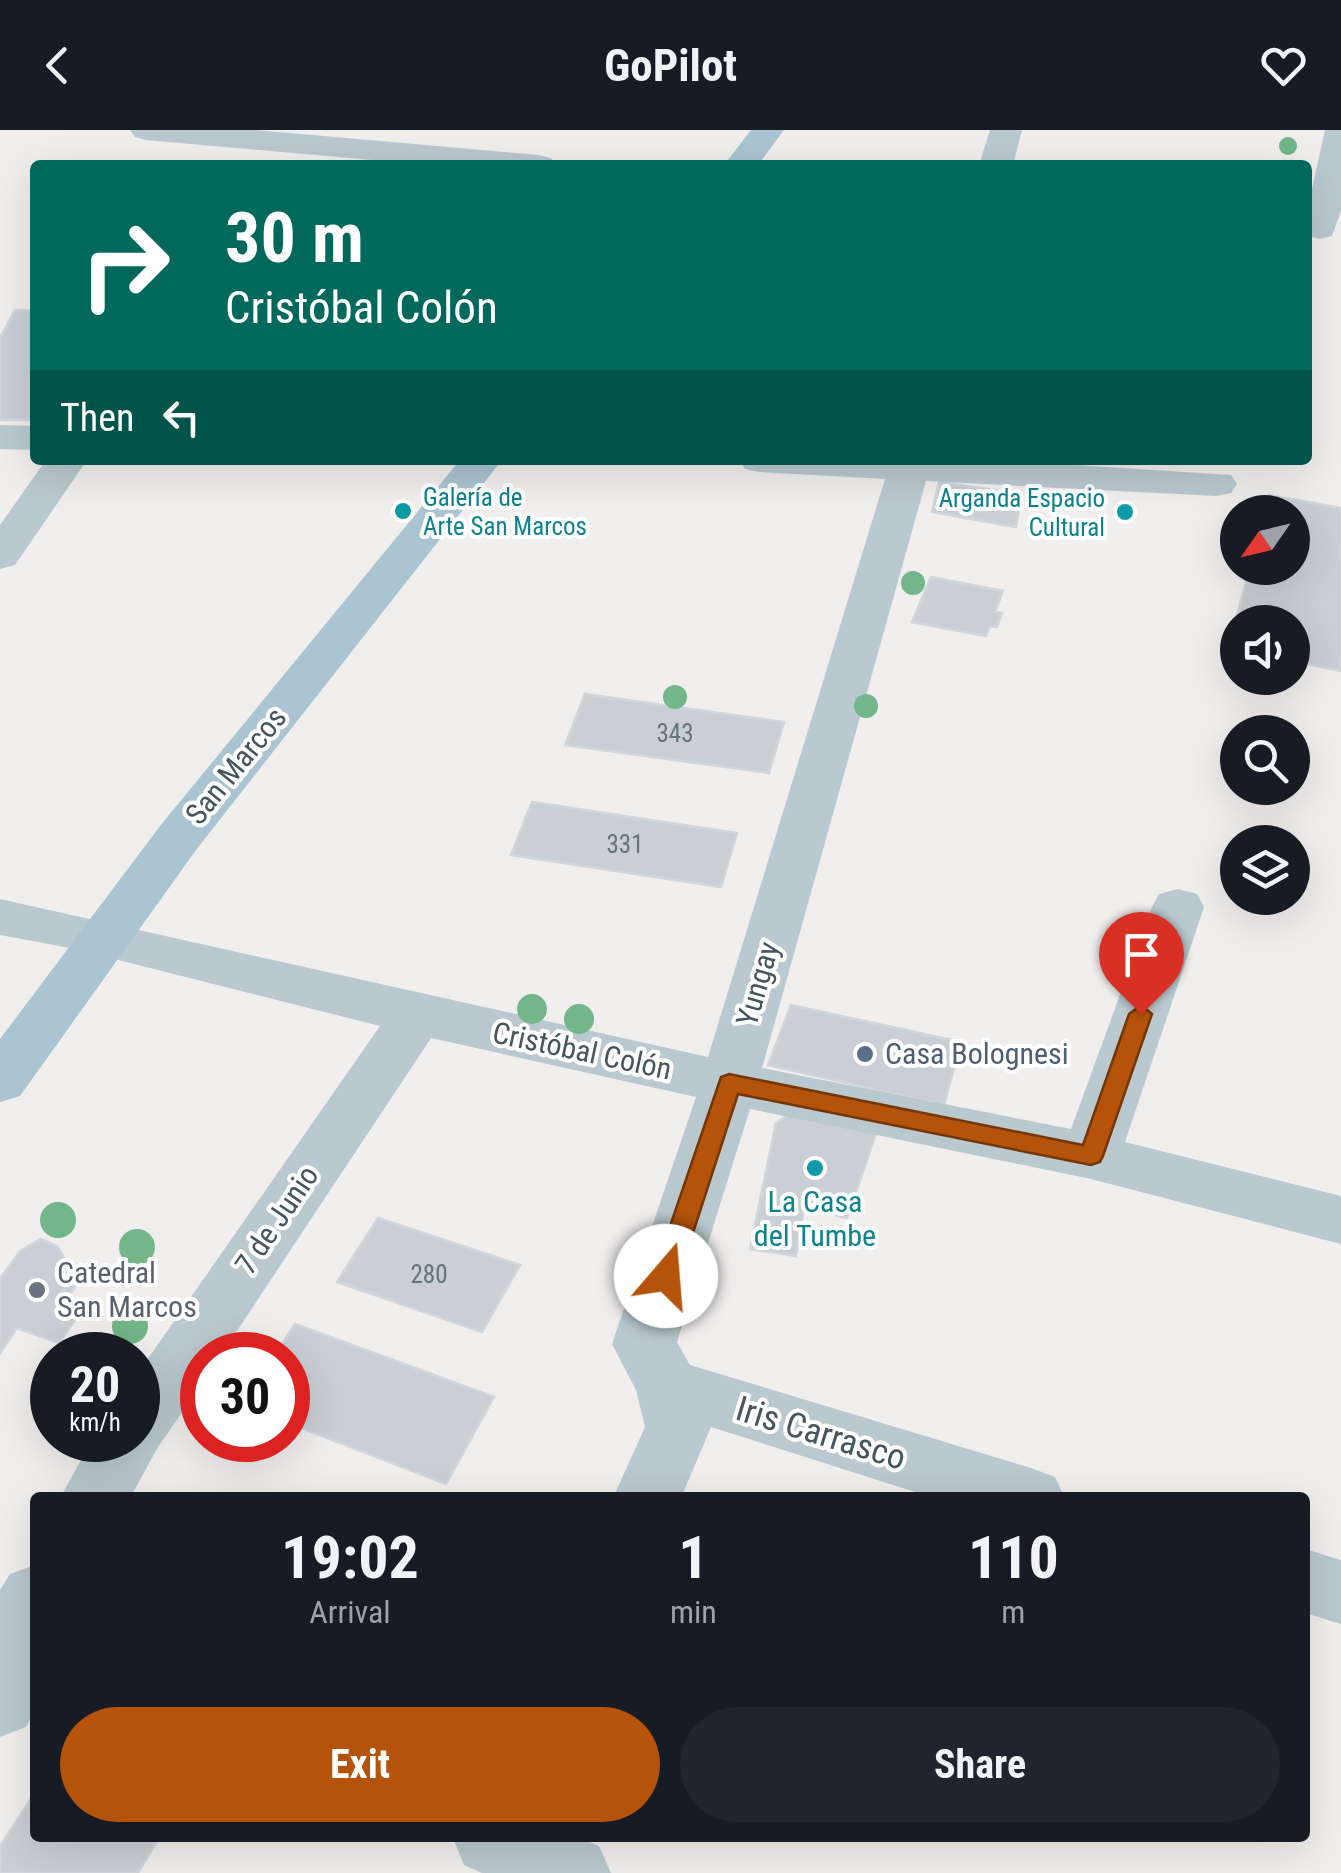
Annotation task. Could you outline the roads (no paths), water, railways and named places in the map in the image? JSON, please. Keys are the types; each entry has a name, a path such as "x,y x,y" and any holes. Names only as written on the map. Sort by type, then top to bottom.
{"main road":[{"path":"745,160 768,130"},
{"name":"San Marcos","path":"0,1081 178,838 478,465"}],"street":[{"path":"146,130 473,160"},
{"path":"997,160 1006,130"},
{"path":"1323,229 1341,130"},
{"path":"0,436 30,438"},
{"path":"0,556 64,465"},
{"name":"Yungay","path":"650,1492 678,1427 668,1386 644,1344 729,1083 909,465"},
{"path":"924,465 1216,484"},
{"path":"1091,1156 1178,908"},
{"name":"Cristóbal Colón","path":"0,918 107,938 417,1015 1091,1156 1341,1220"},
{"name":"7 de Junio","path":"160,1394 417,1015"},
{"name":"Iris Carrasco","path":"668,1386 1012,1492"},
{"path":"98,1492 115,1462"},
{"path":"1310,1583 1341,1592"},
{"path":"484,1873 492,1842"},
{"path":"502,1842 572,1873"}],"place":[{"name":"Galería de Arte San Marcos","path":"403,511"},
{"name":"Arganda Espacio Cultural","path":"1125,512"},
{"name":"Casa Bolognesi","path":"865,1054"},
{"name":"La Casa del Tumbe","path":"815,1168"},
{"name":"Catedral San Marcos","path":"37,1290"}]}
